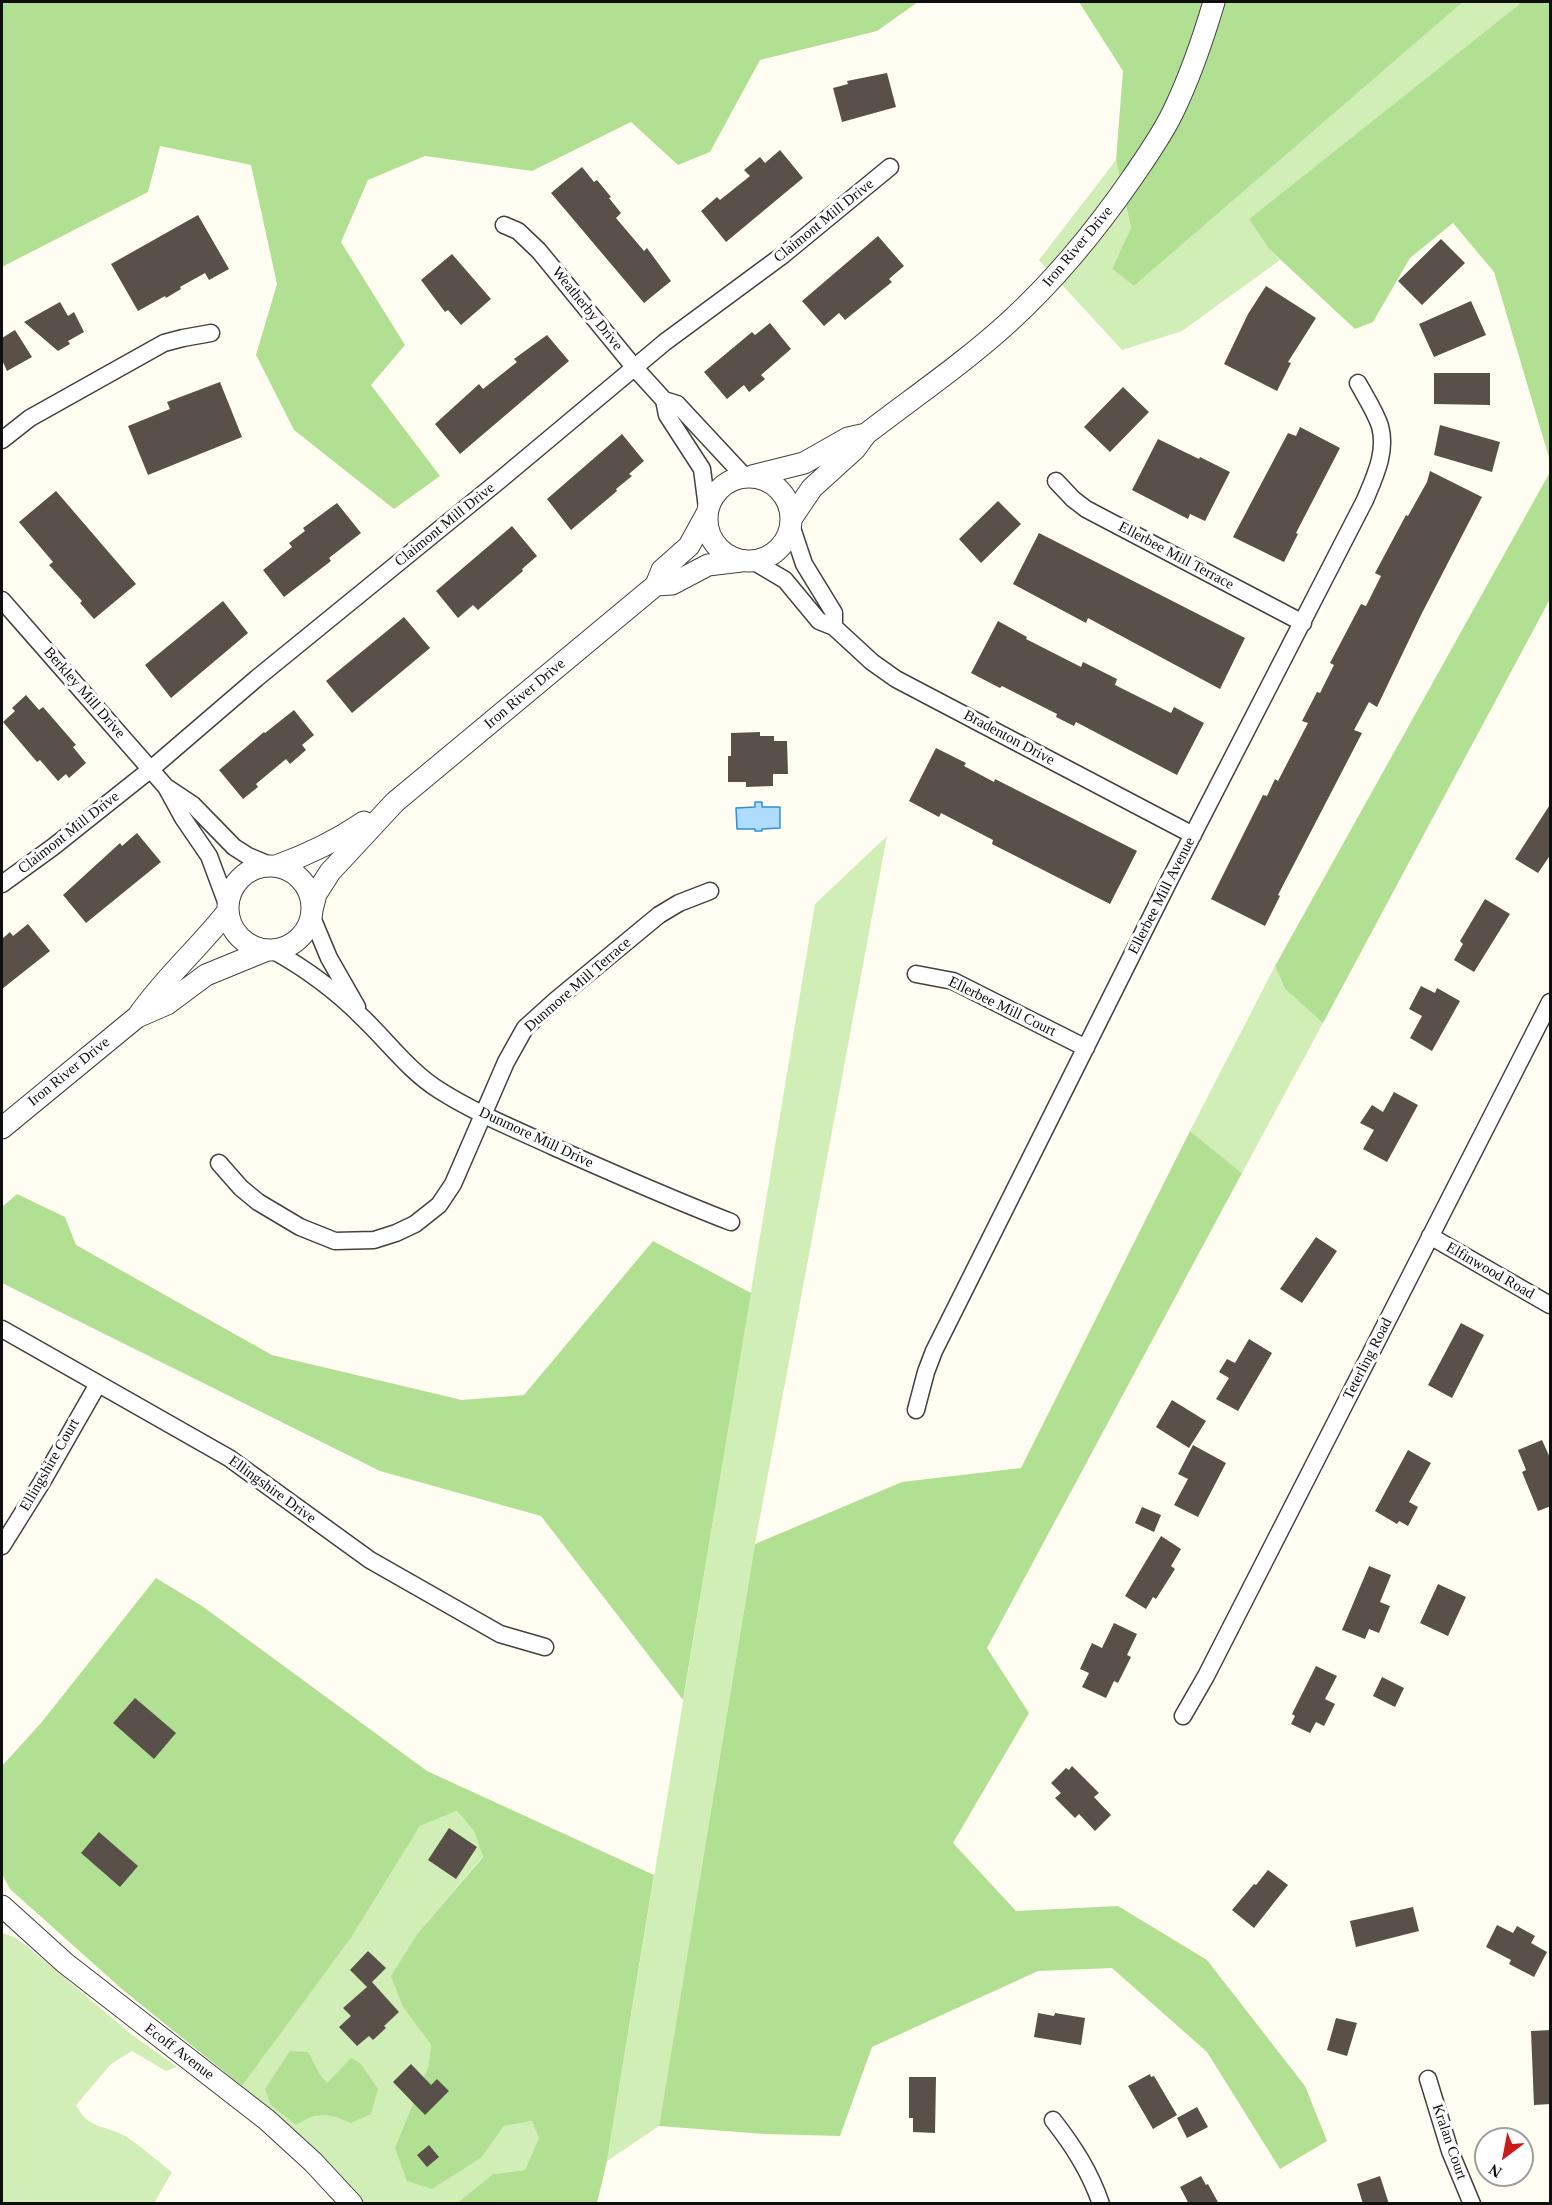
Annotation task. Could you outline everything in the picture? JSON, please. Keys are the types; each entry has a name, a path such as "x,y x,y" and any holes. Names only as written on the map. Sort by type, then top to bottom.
{"street":[{"name":"Iron River Drive","path":"791,522 812,488 855,449 866,434 970,355 1008,323 1085,243 1155,143 1173,112 1191,69 1214,2"},
{"name":"Claimont Mill Drive","path":"2,884 53,847 151,769 257,678 500,480 634,367 720,300 783,255 890,167"},
{"name":"Weatherby Drive","path":"504,225 518,231 539,251 664,400 677,404 748,476"},
{"path":"2,440 30,418 164,343 211,333"},
{"name":"Ellerbee Mill Avenue","path":"916,1410 933,1351 1365,500 1379,466 1382,446 1380,426 1358,383"},
{"name":"Weatherby Drive","path":"664,400 667,415 702,469 707,512"},
{"name":"Iron River Drive","path":"748,476 804,463 848,438 866,434"},
{"path":"791,522 782,546 774,554 747,561 722,552 715,545 710,536 707,512 717,490 725,483 748,476 764,479 775,486 784,495 789,507 791,522 804,564 834,613 834,627"},
{"name":"Ellerbee Mill Terrace","path":"1056,481 1086,509 1302,623"},
{"name":"Iron River Drive","path":"274,866 304,856 337,840 394,802 656,585 662,570 689,546 707,512"},
{"name":"Iron River Drive","path":"656,585 672,584 708,565 747,561"},
{"name":"Bradenton Drive","path":"747,561 785,580 819,621 834,627 865,656 897,680 1193,835"},
{"name":"Berkley Mill Drive","path":"2,600 166,787 183,818 209,856 228,909"},
{"name":"Berkley Mill Drive","path":"166,787 193,805 234,847 248,856 274,866"},
{"name":"Iron River Drive","path":"312,912 316,894 330,872 394,802"},
{"path":"274,866 290,871 299,878 306,887 312,912 302,936 283,948 269,950 245,942 236,933 228,909 230,895 235,884 243,875 254,869 274,866"},
{"name":"Dunmore Mill Terrace","path":"219,1163 250,1196 317,1235 335,1241 374,1240 415,1224 439,1205 453,1184 506,1062 518,1040 538,1015 670,908 711,891"},
{"name":"Iron River Drive","path":"2,1128 137,1017 156,990 201,944 228,909"},
{"name":"Dunmore Mill Drive","path":"312,912 329,958 364,1018"},
{"name":"Iron River Drive","path":"137,1017 167,1004 206,975 269,950"},
{"name":"Dunmore Mill Drive","path":"269,950 305,968 364,1018 385,1042 438,1090 484,1115 675,1201 731,1222"},
{"name":"Ellerbee Mill Court","path":"916,974 953,981 1086,1048"},
{"name":"Teterling Road","path":"1183,1716 1211,1666 1551,1002"},
{"name":"Elfinwood Road","path":"1430,1236 1551,1305"},
{"name":"Ellingshire Drive","path":"2,1329 235,1462 370,1560 500,1634 545,1647"},
{"name":"Ellingshire Court","path":"2,1546 98,1384"},
{"name":"Ecoff Avenue","path":"2,1906 91,1983 267,2120 314,2162 352,2204"},
{"name":"Kralan Court","path":"1428,2079 1450,2151 1472,2204"},
{"path":"1053,2120 1077,2151 1093,2180 1101,2204"}],"green space":[{"path":"2,2 918,2 877,31 760,60 710,152 678,165 631,122 532,171 425,156 368,180 341,242 405,345 371,385 440,476 394,509 294,430 256,355 277,284 251,165 160,146 148,192 2,267"},
{"path":"1079,2 1463,2 1134,286 1112,269 1131,228 1116,160 1123,71"},
{"path":"1463,2 1522,2 1249,219 1269,249 1280,260 1182,331 1122,350 1039,260 1116,160 1131,229 1112,269 1134,286"},
{"path":"1522,2 1550,2 1550,461 1494,272 1453,223 1410,258 1373,322 1355,329 1269,249 1249,219"},
{"path":"1550,472 1550,599 1323,1023 1285,989 1275,966"},
{"path":"887,836 755,1544 659,2126 607,2161 815,904"},
{"path":"1275,966 1285,989 1323,1023 1242,1173 1190,1131"},
{"path":"1190,1131 1242,1173 987,1648 1029,1713 953,1843 1016,1911 1118,1906 1207,1960 1305,2086 1327,2141 1280,2169 1207,2052 1112,1968 1038,1971 872,2047 840,2136 765,2134 659,2126 755,1544 902,1482 1021,1468"},
{"path":"17,1194 65,1217 76,1245 272,1355 462,1400 524,1395 653,1241 751,1293 683,1700 541,1516 380,1471 2,1283 2,1207"},
{"path":"156,1578 202,1606 427,1771 654,1875 607,2161 597,2203 457,2203 493,2174 525,2170 539,2138 532,2121 504,2126 482,2157 432,2189 407,2181 395,2148 428,2068 431,2045 403,2007 391,1976 418,1933 483,1857 474,1831 457,1811 420,1826 351,1938 242,2086 123,1990 10,1889 2,1874 2,1766 41,1723"},
{"path":"457,1811 474,1831 483,1856 418,1933 403,2007 431,2045 428,2068 482,2157 504,2126 533,2121 539,2138 525,2170 493,2174 457,2203 363,2203 318,2156 242,2086 351,1938 420,1826"},
{"path":"2,1933 14,1937 28,1947 131,2034 177,2067 166,2071 132,2051 111,2064 76,2105 86,2119 127,2137 172,2172 154,2203 2,2203"},
{"path":"290,2051 308,2052 327,2083 351,2058 361,2064 378,2089 371,2114 351,2123 323,2115 311,2117 296,2125 271,2105 265,2089"}],"water":[{"path":"755,802 762,802 762,807 780,807 780,828 762,829 762,831 737,829 736,808 755,807"}],"building":[{"path":"887,73 896,107 842,122 833,88 848,84 847,81"},
{"path":"780,150 803,178 726,242 701,211 717,197 720,200 750,176 744,170 760,157 765,163"},
{"path":"582,167 611,197 609,198 621,213 616,218 644,251 647,248 671,281 644,303 551,193"},
{"path":"198,215 229,269 209,280 205,273 166,298 165,296 138,311 111,264"},
{"path":"878,236 904,266 889,279 892,282 845,320 839,313 824,326 802,301"},
{"path":"1441,239 1465,263 1422,305 1398,281"},
{"path":"452,254 491,299 461,325 448,310 445,312 421,280"},
{"path":"1266,286 1316,318 1288,362 1291,363 1277,391 1224,364 1248,314"},
{"path":"1471,301 1486,335 1434,357 1419,324"},
{"path":"60,302 68,316 74,312 84,332 68,341 70,344 58,351 24,322"},
{"path":"770,323 791,349 761,375 765,379 749,392 744,385 727,399 704,372 752,332 755,335"},
{"path":"15,330 32,357 7,371 2,360 2,338"},
{"path":"547,335 569,361 460,454 435,424 479,384 483,389 517,362 514,359"},
{"path":"1434,373 1490,373 1490,405 1434,404"},
{"path":"220,382 242,437 148,475 128,426 170,409 167,402"},
{"path":"1123,387 1149,412 1110,452 1084,427"},
{"path":"1440,425 1500,442 1492,472 1434,455"},
{"path":"1300,427 1340,448 1296,533 1298,534 1284,562 1233,537 1288,433 1296,436"},
{"path":"622,434 644,461 629,474 632,476 616,489 617,491 571,530 547,499"},
{"path":"1158,439 1230,472 1205,521 1190,514 1188,519 1132,490"},
{"path":"1430,471 1482,497 1377,707 1369,702 1354,730 1362,733 1278,895 1280,896 1265,926 1211,899 1263,795 1267,796 1275,779 1278,781 1308,723 1302,721 1334,665 1330,663 1361,604 1366,606 1381,576 1375,573 1406,515 1408,516 1427,482"},
{"path":"56,491 136,584 94,619 80,603 82,601 49,565 53,562 19,522"},
{"path":"998,501 1021,524 981,563 959,539"},
{"path":"337,503 361,533 329,558 331,561 284,597 263,570 292,547 289,543 305,531 303,528"},
{"path":"512,526 537,556 478,610 473,605 458,618 436,591"},
{"path":"1039,533 1245,638 1220,689 1088,618 1086,623 1013,584"},
{"path":"223,601 248,633 171,698 145,665"},
{"path":"404,617 430,648 352,713 326,681"},
{"path":"998,621 1027,637 1026,639 1081,667 1083,662 1117,679 1115,685 1171,713 1174,707 1204,723 1177,775 1076,722 1074,726 1056,717 1057,714 971,673"},
{"path":"26,695 39,710 43,707 76,745 73,747 86,763 69,778 66,774 58,781 40,760 37,762 3,722 15,711 12,708"},
{"path":"294,710 314,735 302,745 306,750 290,764 286,759 256,784 258,787 243,799 219,770"},
{"path":"760,732 760,736 774,736 774,741 787,741 788,774 773,774 773,786 746,787 746,782 728,782 731,733"},
{"path":"936,748 966,763 964,766 994,782 995,779 1137,851 1110,904 992,844 993,840 941,813 939,817 909,801"},
{"path":"1551,803 1551,854 1538,873 1515,859"},
{"path":"137,833 161,862 86,923 63,895 120,843 122,846"},
{"path":"1485,899 1510,914 1474,972 1454,960 1463,944 1460,941"},
{"path":"28,924 50,951 2,989 2,939 10,932 13,936"},
{"path":"1421,986 1435,993 1437,988 1460,1001 1432,1051 1410,1038 1422,1016 1409,1009"},
{"path":"1394,1092 1418,1105 1387,1162 1363,1149 1374,1130 1360,1123 1372,1105 1383,1112"},
{"path":"1316,1237 1337,1251 1302,1303 1280,1289"},
{"path":"1461,1323 1484,1335 1452,1398 1428,1385"},
{"path":"1249,1339 1272,1353 1238,1411 1216,1399 1229,1378 1219,1372 1227,1359 1235,1363"},
{"path":"1172,1400 1206,1421 1189,1448 1156,1427"},
{"path":"1542,1440 1551,1460 1551,1506 1538,1511 1522,1472 1526,1470 1518,1450"},
{"path":"1193,1445 1226,1463 1198,1517 1174,1505 1188,1479 1178,1474"},
{"path":"1408,1450 1431,1463 1409,1502 1418,1507 1408,1526 1399,1521 1397,1524 1375,1511"},
{"path":"1142,1507 1161,1515 1154,1532 1135,1523"},
{"path":"1161,1536 1181,1549 1171,1566 1175,1569 1156,1599 1153,1597 1146,1609 1125,1596"},
{"path":"1369,1566 1391,1575 1380,1602 1390,1606 1379,1633 1369,1629 1365,1639 1342,1630"},
{"path":"1438,1584 1466,1597 1448,1636 1420,1623"},
{"path":"1114,1623 1137,1634 1127,1655 1131,1657 1118,1683 1114,1681 1106,1698 1082,1687 1089,1673 1080,1669 1092,1643 1102,1648"},
{"path":"1316,1666 1337,1676 1325,1699 1335,1704 1324,1726 1316,1722 1310,1733 1291,1724 1295,1716 1292,1714"},
{"path":"1382,1677 1404,1688 1395,1707 1373,1696"},
{"path":"135,1698 176,1733 154,1759 113,1723"},
{"path":"1072,1766 1099,1793 1094,1797 1111,1815 1095,1831 1079,1814 1075,1818 1055,1798 1061,1793 1051,1783 1066,1768 1069,1770"},
{"path":"449,1828 477,1847 456,1879 428,1860"},
{"path":"99,1832 138,1866 120,1887 81,1853"},
{"path":"1268,1870 1288,1885 1254,1928 1232,1910"},
{"path":"1413,1907 1419,1931 1356,1947 1350,1921"},
{"path":"1497,1925 1513,1933 1517,1926 1535,1936 1531,1943 1547,1952 1534,1977 1509,1964 1511,1960 1486,1947"},
{"path":"368,1951 386,1968 372,1982 399,2012 373,2040 369,2036 357,2046 339,2027 351,2016 343,2008 367,1987 350,1970"},
{"path":"1038,2013 1085,2018 1081,2045 1034,2037"},
{"path":"1336,2018 1357,2023 1347,2056 1327,2050"},
{"path":"1551,2030 1551,2104 1534,2105 1531,2031"},
{"path":"411,2064 431,2085 437,2079 449,2091 425,2115 393,2082"},
{"path":"1150,2074 1151,2077 1154,2076 1177,2115 1153,2129 1128,2086"},
{"path":"909,2077 936,2077 935,2133 913,2132 913,2118 909,2118"},
{"path":"1197,2107 1208,2127 1187,2138 1177,2118"},
{"path":"429,2145 439,2157 427,2167 417,2155"},
{"path":"1201,2176 1219,2204 1189,2204 1180,2187"},
{"path":"1380,2176 1389,2204 1363,2204 1357,2184"}]}
